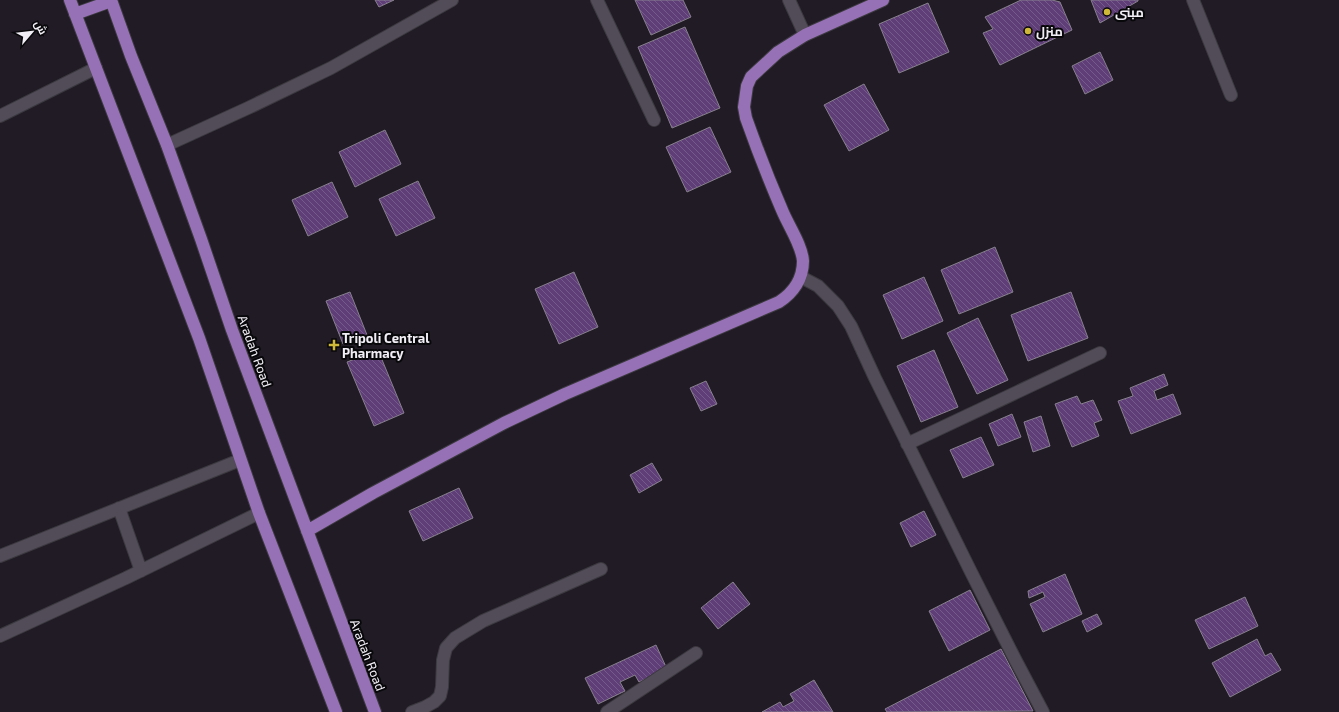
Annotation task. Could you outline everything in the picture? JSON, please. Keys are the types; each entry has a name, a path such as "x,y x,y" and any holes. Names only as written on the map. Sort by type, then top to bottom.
{"main road":[{"path":"70,0 199,338 259,513 336,712"},
{"path":"307,531 504,423 565,394 779,302 793,291 801,276 803,261 781,210 746,118 744,107 747,86 752,78 778,52 805,35 883,0"},
{"path":"75,14 111,1"},
{"name":"Aradah Road","path":"111,1 131,56 167,145 232,330 375,712"}],"street":[{"path":"167,145 332,68 452,0"},
{"path":"597,0 654,120"},
{"path":"790,0 805,35"},
{"path":"1193,0 1231,95"},
{"path":"0,116 96,68"},
{"path":"801,276 818,286 838,306 851,326 907,444 1043,712"},
{"path":"907,444 1100,354"},
{"path":"0,556 240,460"},
{"path":"119,508 141,571"},
{"path":"0,636 141,571 259,513"},
{"path":"412,712 434,702 440,696 442,687 442,660 446,648 455,638 483,621 601,568"},
{"path":"608,712 696,653"}],"building":[{"path":"375,0 394,0 379,7"},
{"path":"635,0 683,0 691,17 651,35"},
{"name":"منزل","path":"1021,0 1052,0 1060,2 1072,30 1000,65 983,33 993,29 985,17"},
{"name":"مبنى","path":"1091,0 1138,0 1138,1 1100,23"},
{"path":"928,3 949,52 899,73 879,24"},
{"path":"685,27 720,108 672,128 638,47"},
{"path":"1100,52 1113,80 1085,94 1072,66"},
{"path":"864,84 889,130 849,151 824,105"},
{"path":"710,127 731,172 687,192 666,147"},
{"path":"385,130 401,164 355,187 339,152"},
{"path":"418,181 435,218 396,236 379,199"},
{"path":"332,182 348,217 308,236 292,200"},
{"path":"995,247 1013,292 959,314 941,270"},
{"path":"574,272 598,327 559,344 535,289"},
{"path":"924,277 943,321 902,339 883,295"},
{"path":"350,292 367,335 343,344 326,301"},
{"path":"1071,292 1088,338 1028,361 1011,315"},
{"path":"978,318 1008,380 977,394 947,333"},
{"path":"378,350 404,413 374,426 347,362"},
{"path":"934,350 958,407 921,422 897,366"},
{"path":"1164,374 1168,385 1154,391 1157,400 1173,394 1181,414 1131,434 1118,401 1133,396 1130,388"},
{"path":"706,381 717,404 701,411 690,388"},
{"path":"1077,396 1081,404 1093,400 1102,420 1094,423 1099,436 1072,447 1055,404"},
{"path":"1012,414 1021,437 998,446 989,424"},
{"path":"1041,416 1050,446 1033,452 1024,422"},
{"path":"981,437 994,465 963,478 950,450"},
{"path":"652,463 662,480 639,493 630,475"},
{"path":"459,488 473,518 423,541 409,511"},
{"path":"924,511 936,535 911,547 900,523"},
{"path":"1065,574 1082,614 1043,632 1030,604 1045,597 1043,592 1029,598 1028,591"},
{"path":"733,582 750,604 718,629 701,608"},
{"path":"970,590 990,630 949,651 929,611"},
{"path":"1245,597 1258,626 1209,649 1195,620"},
{"path":"1097,614 1102,624 1087,632 1082,621"},
{"path":"1257,639 1265,656 1271,653 1281,670 1230,697 1212,663"},
{"path":"656,645 667,669 639,682 635,675 620,682 625,691 598,704 585,678"},
{"path":"1001,649 1033,711 887,712 885,709"},
{"path":"814,680 833,712 762,712 780,702 783,707 794,701 790,694"}],"place":[{"name":"مبنى","path":"1107,12"},
{"name":"منزل","path":"1028,31"},
{"name":"Tripoli Central Pharmacy","path":"334,345"}]}
